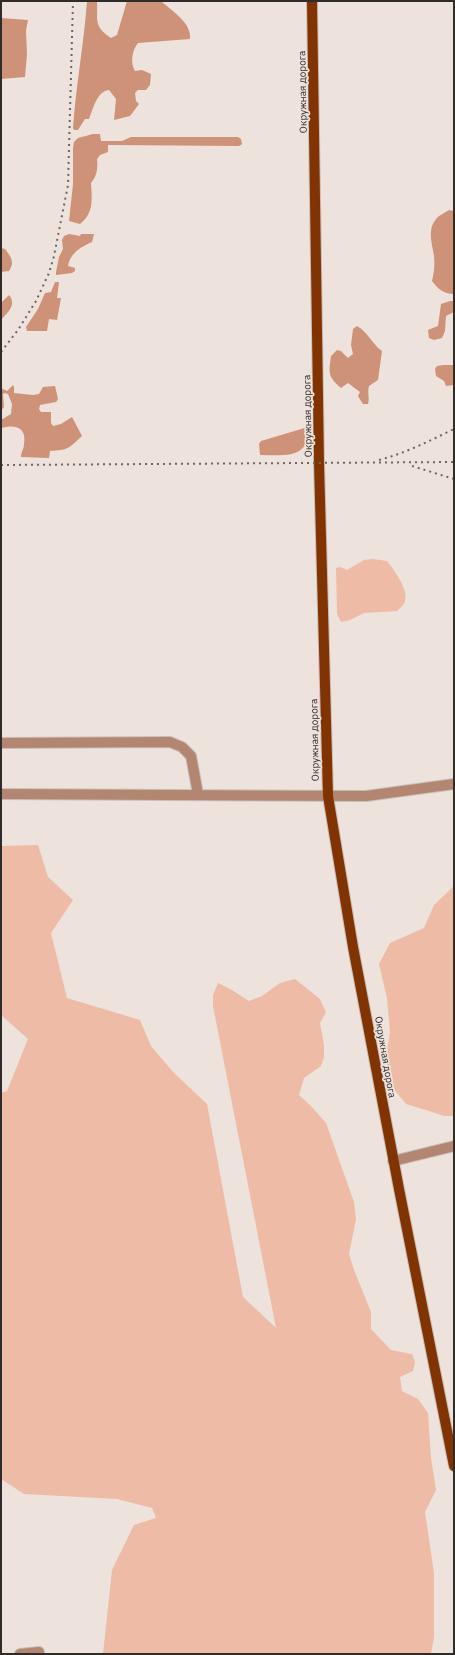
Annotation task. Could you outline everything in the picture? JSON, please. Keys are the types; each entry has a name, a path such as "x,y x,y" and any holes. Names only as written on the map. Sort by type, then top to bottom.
{"main road":[{"name":"Окружная дорога","path":"312,1 319,463 328,796 353,947 393,1160 454,1466"}],"street":[{"path":"1,743 170,742 182,747 191,756 198,794"},
{"path":"1,794 381,795 454,784"},
{"path":"393,1160 454,1146"},
{"path":"20,1654 39,1652"}],"shaded area":[{"path":"87,1 97,1 97,18 99,26 105,34 111,38 117,35 127,1 161,1 176,13 185,23 190,33 190,39 138,43 134,49 132,57 133,68 135,71 142,70 151,74 150,85 146,90 138,90 135,93 136,101 139,104 130,116 114,120 116,99 109,90 105,91 98,97 89,119 85,119 78,130 74,130 74,112"},
{"path":"1,18 28,20 26,30 27,54 25,77 1,79"},
{"path":"93,134 100,134 101,141 122,141 131,137 238,137 241,139 242,144 239,146 108,145 108,152 100,155 97,159 97,172 91,183 92,200 90,210 85,220 80,224 69,221 73,184 73,148 74,142 78,138"},
{"path":"449,210 454,211 454,294 447,293 432,281 434,272 434,256 431,232 433,223 440,215"},
{"path":"69,234 80,236 81,234 94,234 92,242 80,248 71,257 68,266 75,268 75,271 72,273 56,275 59,257 63,249 62,240 64,236"},
{"path":"1,248 5,249 12,260 12,265 9,271 1,272"},
{"path":"55,282 59,282 57,298 61,298 57,320 49,319 47,331 27,331 26,327 38,309 45,293 51,292"},
{"path":"9,295 12,305 1,320 1,303"},
{"path":"454,301 454,312 446,316 445,331 442,338 434,340 429,338 428,330 438,326 441,304"},
{"path":"357,326 364,331 382,351 378,380 369,386 368,404 363,404 358,396 360,392 348,383 341,388 333,380 330,374 331,356 337,350 341,351 348,358 353,354 351,345 353,329"},
{"path":"454,365 454,385 446,386 444,381 436,376 435,369 437,366"},
{"path":"13,385 14,393 33,395 39,394 43,387 55,386 58,399 56,402 40,405 39,409 41,412 51,412 51,423 53,426 61,424 72,417 82,436 68,448 50,451 49,458 21,457 24,446 24,434 22,430 11,426 1,428 1,420 11,414 12,404 8,394 3,394 4,407 1,411 1,388 7,391"},
{"path":"308,427 305,445 300,450 286,455 260,455 259,444 261,441"},
{"path":"373,559 387,561 400,580 406,596 402,606 397,611 364,613 350,620 341,622 337,614 336,568 340,567 347,570 364,560"},
{"path":"38,845 48,877 73,900 51,933 67,998 140,1020 151,1046 173,1072 207,1104 243,1297 276,1328 213,1006 213,995 218,983 249,1001 262,996 280,983 295,979 320,999 326,1012 320,1023 324,1045 324,1057 321,1066 304,1078 299,1095 326,1123 354,1202 356,1219 349,1254 371,1312 371,1329 391,1350 412,1354 415,1362 413,1371 400,1377 402,1391 418,1399 428,1413 431,1458 436,1490 425,1512 434,1573 434,1637 431,1654 103,1654 112,1570 134,1525 156,1518 152,1508 117,1499 24,1494 1,1479 1,1093 7,1091 28,1039 1,1015 1,846"},
{"path":"454,886 454,1116 445,1116 406,1104 389,1083 386,1057 390,1032 387,998 379,964 390,943 424,928 434,905"}],"railway":[{"path":"1,352 18,330 36,301 49,273 54,256 68,185 73,1"},
{"path":"379,460 408,450 454,429"},
{"path":"1,465 454,462"},
{"path":"412,466 454,479"}]}
